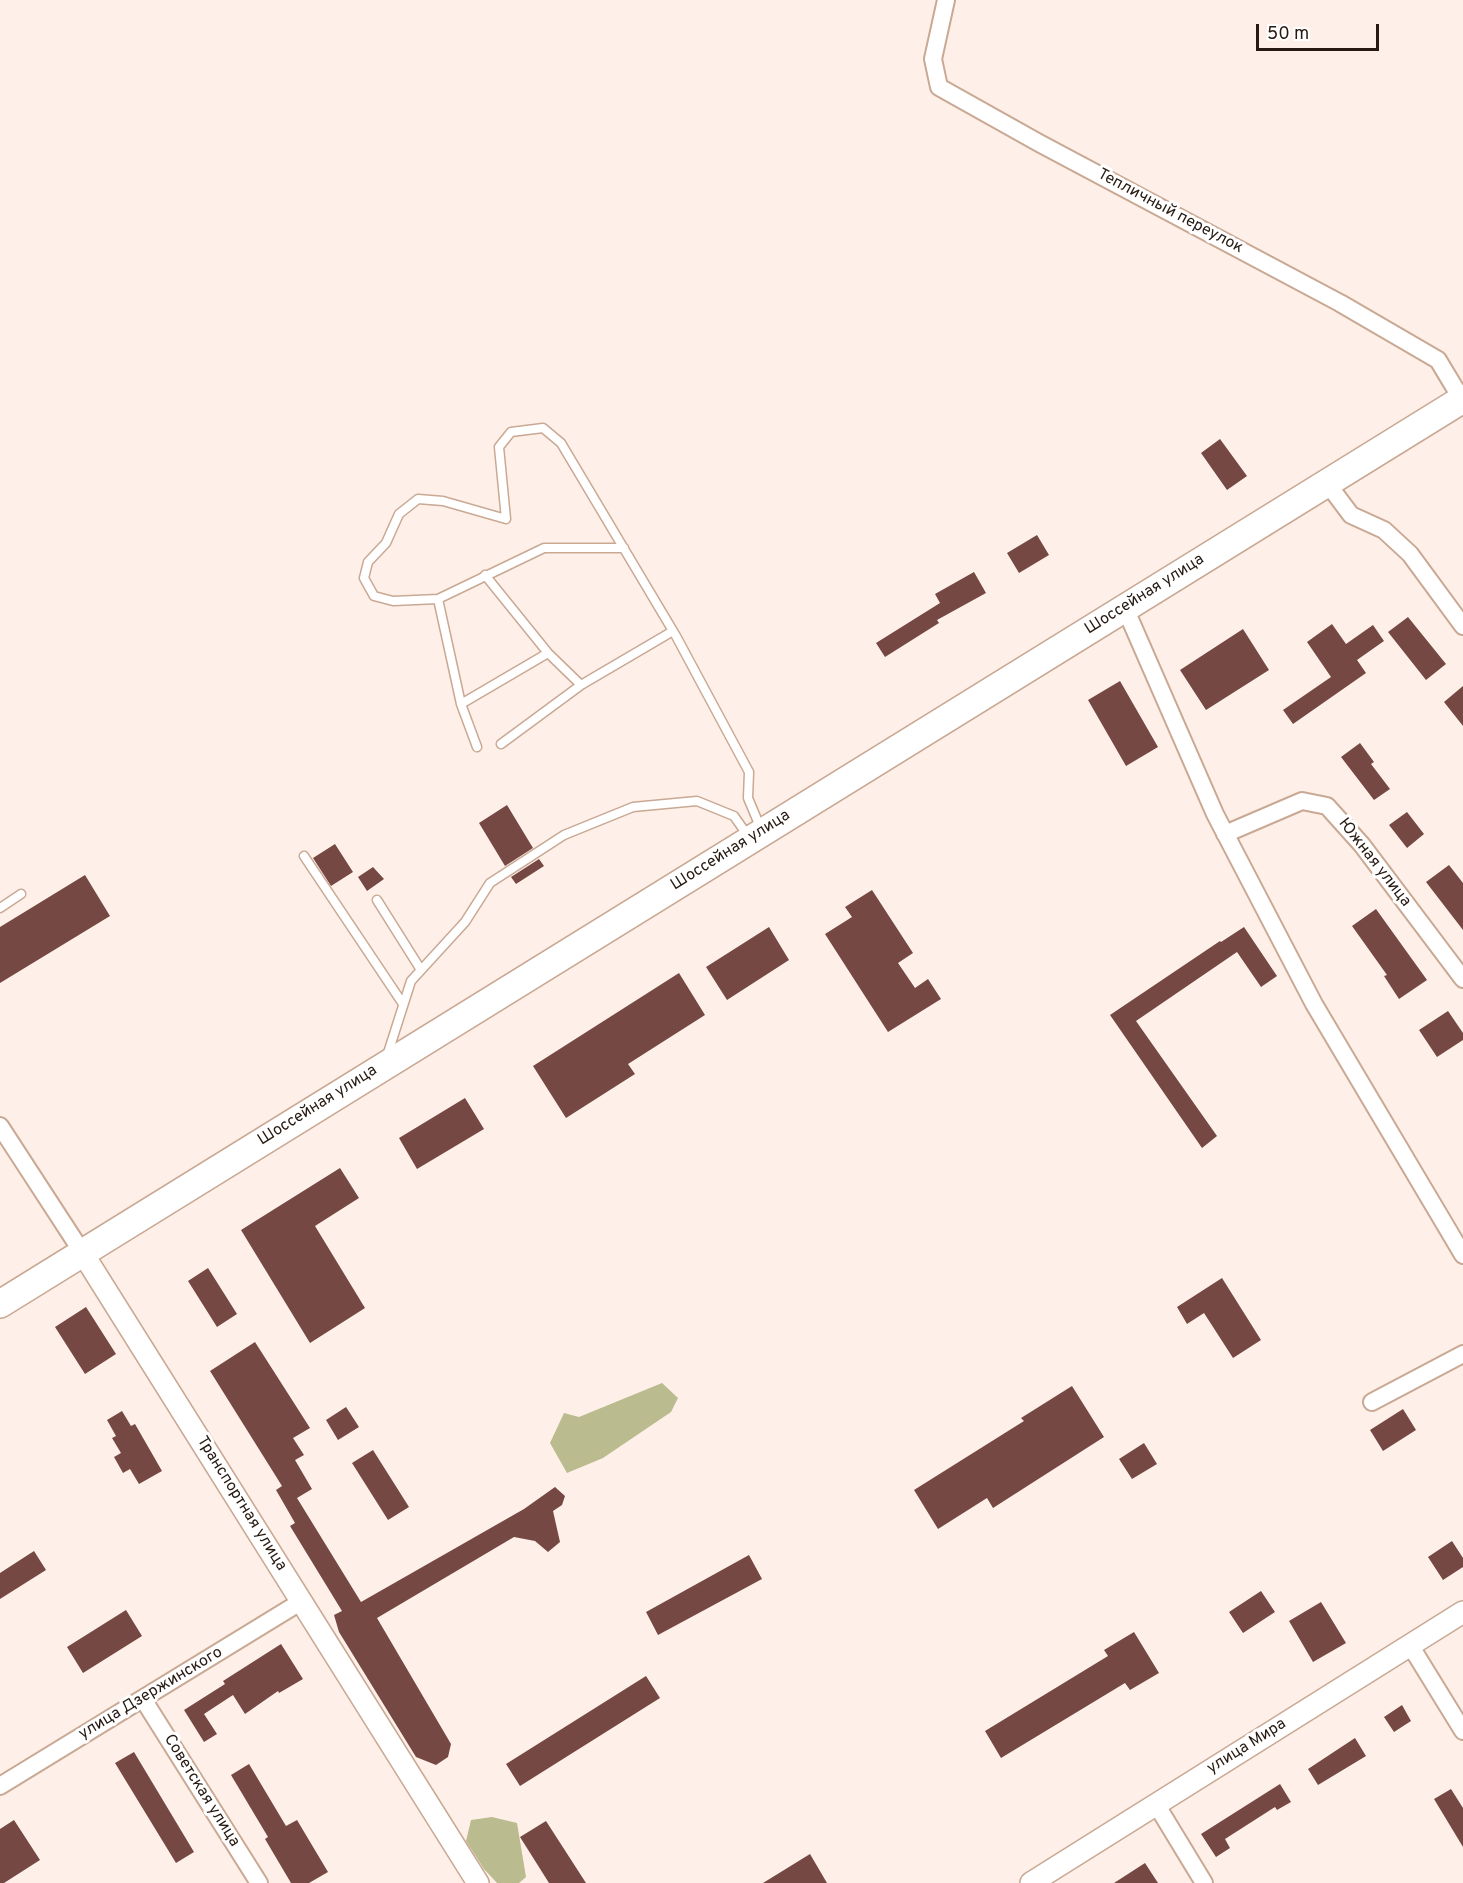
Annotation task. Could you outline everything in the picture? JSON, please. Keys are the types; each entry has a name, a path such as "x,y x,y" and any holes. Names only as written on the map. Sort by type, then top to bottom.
{"highway":[{"name":"Шоссейная улица","path":"0,1304 1462,399"}],"street":[{"name":"Тепличный переулок","path":"946,0 933,59 939,87 1039,143 1340,303 1438,360 1462,399"},
{"path":"1327,483 1351,515 1384,530 1410,554 1463,626"},
{"path":"1125,608 1226,834 1314,1004 1463,1255"},
{"name":"Южная улица","path":"1226,834 1302,801 1327,806 1362,845 1463,979"},
{"name":"Транспортная улица","path":"0,1126 82,1252 478,1883"},
{"path":"1372,1402 1463,1354"},
{"name":"улица Дзержинского","path":"0,1786 302,1601"},
{"name":"улица Мира","path":"1032,1883 1463,1612"},
{"path":"1410,1645 1463,1731"},
{"name":"Советская улица","path":"143,1699 259,1883"},
{"path":"1156,1804 1204,1883"}],"lane":[{"path":"624,548 544,548 438,599 393,602 374,596 364,578 368,562 386,543 399,514 418,499 443,501 506,519 499,447 511,432 543,428 561,442 624,548 673,631 749,772 748,798 756,836"},
{"path":"485,575 548,653 581,685"},
{"path":"438,599 461,704 477,747"},
{"path":"501,744 581,685 673,631"},
{"path":"461,704 548,653"},
{"path":"384,1065 411,981 465,922 490,883 564,835 633,807 697,801 734,816 756,836"},
{"path":"304,856 403,1004"},
{"path":"0,908 21,894"},
{"path":"377,900 422,970"}],"green space":[{"path":"662,1383 678,1398 671,1412 603,1458 567,1473 550,1443 564,1413 579,1417"},
{"path":"492,1817 517,1823 526,1877 519,1883 497,1883 484,1869 466,1841 471,1820"}],"building":[{"path":"1220,439 1247,476 1227,490 1201,453"},
{"path":"1037,535 1049,555 1019,573 1007,553"},
{"path":"974,572 986,593 937,620 939,623 885,657 876,643 940,603 935,594"},
{"path":"1408,617 1446,664 1426,680 1388,632"},
{"path":"1332,624 1346,644 1373,625 1384,641 1357,660 1366,673 1293,724 1283,710 1331,677 1307,642"},
{"path":"1243,629 1269,670 1206,710 1180,670"},
{"path":"1120,681 1158,747 1126,766 1088,700"},
{"path":"1463,686 1463,726 1444,702"},
{"path":"1360,743 1374,762 1371,764 1390,789 1374,800 1341,757"},
{"path":"507,805 533,848 505,866 479,823"},
{"path":"1407,812 1424,834 1407,848 1389,825"},
{"path":"335,844 353,872 331,886 313,858"},
{"path":"539,859 544,866 516,884 511,877"},
{"path":"1449,865 1463,883 1463,930 1426,882"},
{"path":"373,867 384,879 367,891 358,877"},
{"path":"85,875 110,916 0,983 0,927"},
{"path":"872,890 913,953 898,963 915,988 928,979 941,999 888,1032 825,934 852,917 845,907"},
{"path":"1376,909 1427,980 1399,999 1384,976 1387,975 1352,926"},
{"path":"769,927 789,960 727,1000 706,967"},
{"path":"1244,927 1277,976 1261,987 1237,952 1136,1021 1217,1136 1202,1148 1110,1015"},
{"path":"679,973 705,1015 628,1064 635,1074 566,1118 533,1066"},
{"path":"1448,1011 1463,1033 1463,1040 1437,1057 1419,1030"},
{"path":"465,1098 484,1129 417,1169 399,1138"},
{"path":"340,1168 359,1198 315,1226 365,1308 310,1343 241,1230"},
{"path":"208,1268 237,1314 217,1327 188,1281"},
{"path":"1222,1278 1261,1340 1233,1358 1204,1313 1187,1324 1177,1307"},
{"path":"86,1307 116,1354 85,1374 55,1327"},
{"path":"255,1342 310,1428 293,1438 304,1455 295,1460 312,1489 297,1498 361,1602 524,1509 555,1487 565,1496 562,1505 553,1511 560,1542 548,1552 535,1541 514,1537 377,1618 451,1744 448,1757 436,1765 416,1757 339,1632 334,1615 342,1611 290,1526 295,1523 276,1490 282,1486 210,1371"},
{"path":"1072,1386 1104,1437 993,1508 987,1498 938,1529 914,1490 1024,1421 1021,1418"},
{"path":"346,1407 359,1427 338,1440 326,1420"},
{"path":"1403,1409 1416,1430 1383,1451 1370,1430"},
{"path":"122,1411 131,1426 135,1424 162,1471 139,1484 130,1469 123,1473 114,1457 121,1453 112,1438 116,1436 107,1420"},
{"path":"1144,1443 1157,1464 1132,1479 1119,1459"},
{"path":"373,1450 409,1507 388,1520 352,1463"},
{"path":"1452,1541 1463,1558 1463,1567 1443,1580 1428,1557"},
{"path":"34,1551 46,1570 0,1599 0,1573"},
{"path":"749,1555 762,1579 658,1635 646,1612"},
{"path":"1261,1591 1275,1612 1243,1633 1229,1612"},
{"path":"1321,1602 1346,1643 1313,1662 1289,1621"},
{"path":"126,1610 142,1636 83,1673 67,1647"},
{"path":"1134,1632 1159,1673 1130,1690 1125,1683 1001,1758 985,1731 1108,1656 1104,1650"},
{"path":"281,1644 303,1679 279,1693 278,1691 245,1714 233,1695 204,1714 217,1734 204,1742 184,1710 225,1684 223,1681"},
{"path":"646,1676 660,1698 520,1786 506,1764"},
{"path":"1402,1705 1411,1721 1394,1732 1384,1717"},
{"path":"1355,1738 1366,1756 1318,1785 1308,1769"},
{"path":"134,1752 194,1852 176,1863 115,1763"},
{"path":"249,1764 286,1826 297,1820 328,1872 309,1883 291,1883 265,1839 268,1837 231,1775"},
{"path":"1280,1784 1291,1802 1277,1810 1275,1807 1225,1839 1230,1848 1216,1857 1201,1834"},
{"path":"1451,1789 1463,1808 1463,1847 1434,1799"},
{"path":"14,1820 40,1860 4,1883 0,1883 0,1829"},
{"path":"546,1821 586,1883 549,1883 520,1837"},
{"path":"810,1854 827,1883 763,1883"},
{"path":"1145,1863 1158,1883 1114,1883"}]}
